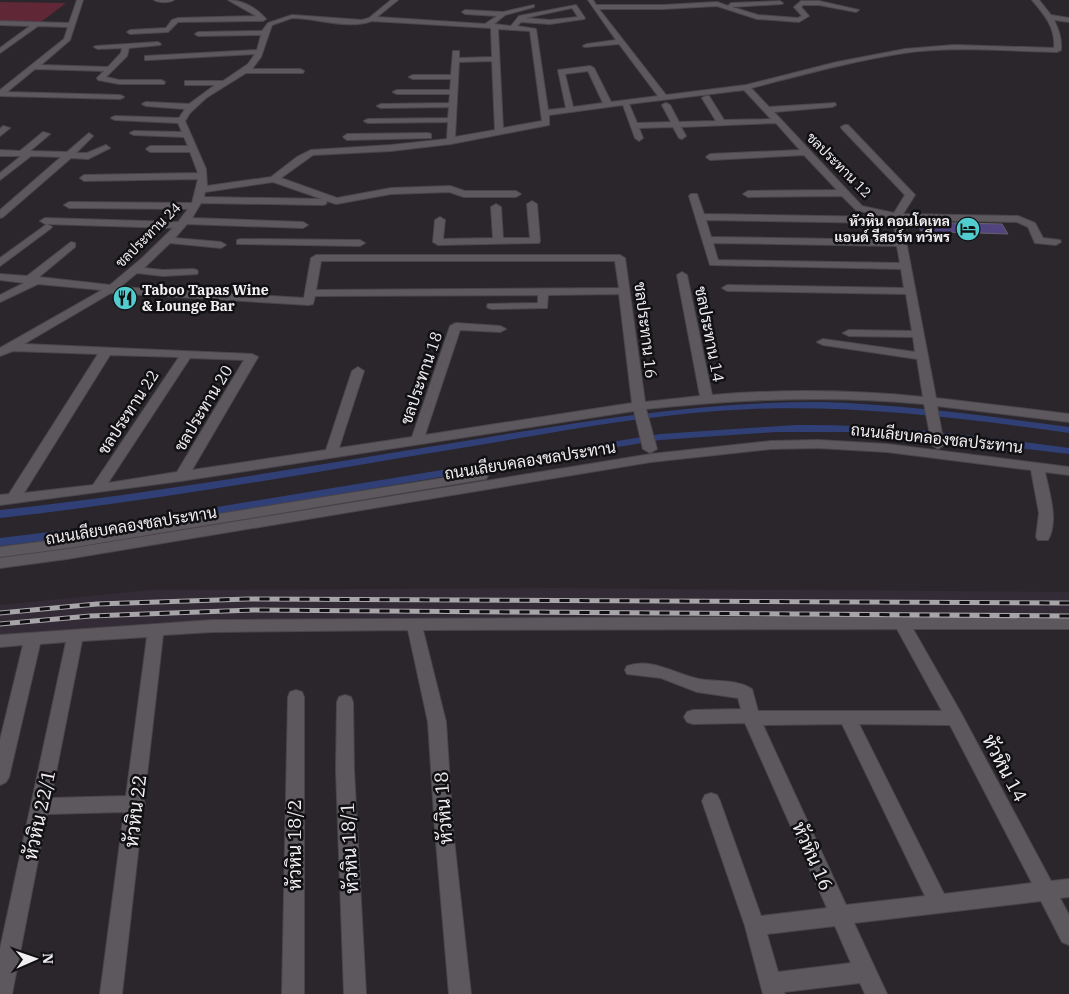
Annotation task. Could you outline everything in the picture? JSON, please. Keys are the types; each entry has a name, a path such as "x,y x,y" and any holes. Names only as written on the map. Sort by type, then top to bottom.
{"street":[{"path":"0,94 67,40 80,0"},
{"path":"157,0 171,0"},
{"path":"231,0 256,12 270,24"},
{"path":"371,19 395,0"},
{"path":"465,12 503,14 570,0"},
{"path":"589,0 665,101 682,136"},
{"path":"544,112 665,101 746,86 836,64 905,51 954,47 1056,50 1058,48 1056,34 1050,17 1035,0"},
{"path":"595,7 663,7 717,4 740,6 780,3"},
{"path":"717,4 757,17 799,20 806,16 797,7 801,3 819,3 856,10"},
{"path":"513,27 518,20 574,6 582,18 550,22 518,20"},
{"path":"491,26 503,14"},
{"path":"180,121 192,107 253,65 270,24 282,18 294,16 357,23 371,19 533,29 546,123 391,148 311,153 274,179 198,199"},
{"path":"1050,17 1069,20"},
{"path":"130,32 168,30 174,21 178,20 262,18"},
{"path":"0,23 73,25"},
{"path":"0,51 37,24"},
{"path":"491,26 496,59 499,131"},
{"path":"198,34 265,33"},
{"path":"587,46 620,42"},
{"path":"98,48 158,44"},
{"path":"126,46 124,54 101,78 119,82 161,82"},
{"path":"148,58 259,52"},
{"path":"451,138 456,57 496,59"},
{"path":"44,60 94,61"},
{"path":"34,67 109,69"},
{"path":"570,109 561,72 576,69 590,68 608,105"},
{"path":"244,71 300,71"},
{"path":"413,77 455,77"},
{"path":"188,83 226,83"},
{"name":"ชลประทาน 12","path":"746,86 805,152 859,208 898,219"},
{"path":"397,92 454,92"},
{"path":"0,94 120,97"},
{"path":"77,105 86,97"},
{"path":"706,98 725,134"},
{"path":"146,104 192,107"},
{"path":"381,106 453,105"},
{"path":"767,110 832,105"},
{"path":"626,106 639,138"},
{"path":"115,118 180,121"},
{"path":"368,121 452,120"},
{"path":"180,121 202,169 203,176 198,199"},
{"path":"634,126 777,121"},
{"path":"846,127 910,195 898,219 938,445"},
{"path":"134,133 185,135"},
{"path":"0,177 46,134"},
{"path":"0,215 88,136"},
{"path":"347,137 451,138"},
{"path":"0,153 88,156 106,148"},
{"path":"150,149 193,149"},
{"path":"710,157 805,152"},
{"path":"84,178 203,176"},
{"path":"274,179 336,201 391,191 440,189 450,189 464,194 516,194"},
{"path":"748,194 844,193"},
{"path":"694,196 714,263 907,266"},
{"path":"69,205 198,199 323,202"},
{"name":"ชลประทาน 24","path":"3,348 111,289 135,270 183,223 198,199"},
{"path":"440,220 438,242 534,241 532,204"},
{"path":"496,208 498,242"},
{"path":"701,218 1018,219 1032,225 1039,241 1056,242"},
{"path":"0,263 46,224 183,223 303,225"},
{"path":"345,243 347,231"},
{"path":"166,240 221,245"},
{"path":"708,240 903,243"},
{"path":"241,242 360,243"},
{"path":"316,258 473,258 473,242"},
{"path":"0,277 111,289 309,302 320,244"},
{"path":"0,299 34,280 71,245"},
{"name":"ชลประทาน 16","path":"473,258 620,258 639,406 650,449"},
{"path":"135,270 163,273 193,272"},
{"name":"ชลประทาน 14","path":"682,275 707,399"},
{"path":"727,288 911,291"},
{"path":"311,293 624,291"},
{"path":"492,306 543,306 543,292"},
{"name":"ชลประทาน 18","path":"417,440 456,326 500,329"},
{"path":"849,333 917,334"},
{"path":"823,342 921,356"},
{"path":"3,348 187,354"},
{"path":"6,499 106,351"},
{"name":"ชลประทาน 20","path":"181,477 252,357 187,354"},
{"name":"ชลประทาน 22","path":"97,489 187,354"},
{"path":"331,453 358,371"},
{"path":"6,499 97,489 639,406 707,399 798,394 930,401 1069,418"},
{"name":"ถนนเลียบคลองชลประทาน","path":"0,552 69,543 650,449 787,436 847,436 938,445 1069,462"},
{"name":"ถนนเลียบคลองชลประทาน","path":"0,563 67,554 651,458 772,445 818,444 887,448 1069,471"},
{"path":"1036,467 1046,513 1043,537"},
{"name":"หัวหิน 14","path":"901,622 955,718 1069,935"},
{"path":"0,641 156,629 414,624 1069,623"},
{"name":"หัวหิน 18","path":"414,624 437,722 444,830 460,994"},
{"name":"หัวหิน 22","path":"111,994 136,804 156,629"},
{"name":"หัวหิน 22/1","path":"1,994 75,635"},
{"path":"0,777 33,638"},
{"name":"หัวหิน 16","path":"633,670 662,672 697,685 740,690 746,694 750,718 876,994"},
{"name":"หัวหิน 18/2","path":"293,994 296,697"},
{"name":"หัวหิน 18/1","path":"345,702 345,770 355,994"},
{"path":"847,716 939,905"},
{"path":"693,717 847,716 955,718"},
{"path":"711,801 755,926 772,989 866,972"},
{"path":"41,806 136,804"},
{"path":"755,926 1069,888"}],"shaded area":[{"path":"0,2 66,3 41,22 0,21"},
{"path":"553,588 1069,592 1069,621 903,619 161,622 0,637 0,605 149,590"}],"building":[{"path":"916,222 1002,224 1008,234 945,232 946,236 936,236 932,231 921,231"}],"waterway":[{"path":"0,514 120,500 593,423 710,408 824,405 894,409 1069,430"},
{"path":"0,542 114,528 660,437 776,429 879,430 942,435 1069,451"}],"railway":[{"path":"0,613 97,604 248,599 1069,603"},
{"path":"0,624 90,616 253,610 1069,616"}],"place":[{"name":"หัวหิน คอนโดเทล แอนด์ รีสอร์ท ทวีพร","path":"968,229"},
{"name":"Taboo Tapas Wine & Lounge Bar","path":"125,298"}]}
